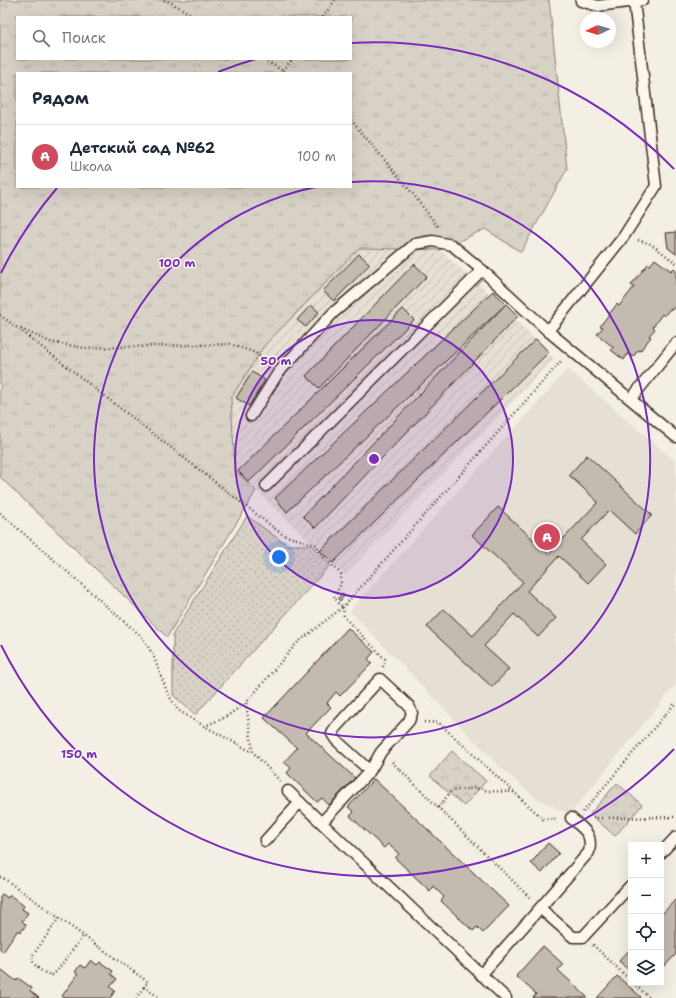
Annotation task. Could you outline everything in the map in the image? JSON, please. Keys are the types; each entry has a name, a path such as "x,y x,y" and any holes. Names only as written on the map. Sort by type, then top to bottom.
{"lane":[{"path":"548,331 624,236 656,186 638,1 598,6 581,0"},
{"path":"251,416 278,373 334,313 415,244 433,241 452,245 482,270 548,331 676,437"},
{"path":"266,486 482,270"},
{"path":"631,399 676,343"},
{"path":"322,822 370,771 381,752 409,721 412,713 409,706 380,679 335,728 332,734 336,740 370,771"},
{"path":"288,791 506,998"},
{"path":"265,841 300,802"},
{"path":"481,975 589,852 591,842 587,832 575,818"},
{"path":"664,850 676,837"},
{"path":"540,908 572,937 583,937 628,888"}],"path":[{"path":"164,0 193,16"},
{"path":"324,16 335,0"},
{"path":"266,60 285,72 291,60"},
{"path":"352,121 413,194 452,245"},
{"path":"624,236 650,244 676,263"},
{"path":"0,315 283,535 317,545 319,552 341,574 341,584 334,597 338,603 344,607"},
{"path":"16,327 50,342 84,348 230,344 256,353 278,373"},
{"path":"204,726 224,718 246,703 296,644 344,607 572,350"},
{"path":"0,513 142,637 153,655 168,694 178,710 196,722 253,752 288,791"},
{"path":"344,607 344,617 385,659 380,679"},
{"path":"575,818 676,702"},
{"path":"246,703 253,752"},
{"path":"409,721 439,723 544,820 575,818 676,817"},
{"path":"381,752 540,908"},
{"path":"438,808 451,791 475,788 488,791 514,792"},
{"path":"0,877 84,935 148,982 136,998"},
{"path":"59,918 33,955 32,960 34,966 46,974 52,975 56,972 84,935"},
{"path":"583,937 628,978"},
{"path":"144,986 160,998"},
{"path":"637,986 650,998"}],"shaded area":[{"path":"359,248 440,250 490,294 554,359 345,575 235,470 231,398 264,346"},
{"path":"568,369 676,462 676,684 570,814 537,799 499,766 350,611"}],"green space":[{"path":"0,0 549,0 567,169 521,252 485,229 440,250 359,248 264,346 231,398 235,470 256,491 167,637 0,477"},
{"path":"247,516 287,545 311,545 330,565 195,715 173,695 173,634"},
{"path":"452,751 486,781 464,806 430,776"},
{"path":"617,783 642,805 615,836 590,814"}],"building":[{"path":"676,232 676,254 668,248 666,233"},
{"path":"359,254 370,264 334,301 323,291"},
{"path":"655,259 671,271 674,268 676,270 676,304 672,310 670,309 664,316 662,314 653,327 655,329 649,336 651,337 640,351 638,350 633,357 628,353 624,360 611,350 613,347 597,334 603,327 600,326 617,304 619,306 634,287 631,285 648,264 650,265"},
{"path":"414,264 427,276 319,388 306,376"},
{"path":"493,291 506,304 287,512 275,498"},
{"path":"506,304 518,316 315,528 303,516"},
{"path":"311,305 319,312 306,327 297,320"},
{"path":"403,309 414,320 249,482 238,471"},
{"path":"536,339 549,352 333,563 320,551"},
{"path":"252,372 265,380 249,406 236,398"},
{"path":"587,455 652,515 635,534 609,510 581,540 606,564 588,583 559,556 527,591 556,618 538,637 514,614 484,646 509,669 492,687 427,627 444,609 473,636 523,582 472,535 498,507 549,554 598,502 569,475"},
{"path":"342,593 345,595 340,601 338,599"},
{"path":"348,628 374,652 368,659 372,663 340,696 336,692 327,703 331,707 306,733 355,778 329,805 322,798 317,802 287,773 291,768 284,762 297,748 264,718"},
{"path":"374,779 509,906 483,933 477,927 473,931 441,901 444,897 433,886 430,891 395,858 399,854 388,844 384,848 350,816 354,812 348,807"},
{"path":"548,843 559,853 542,873 531,863"},
{"path":"2,894 8,898 10,895 24,906 22,909 28,913 22,921 26,925 21,932 18,930 3,952 0,950 0,897"},
{"path":"676,899 676,954 664,967 664,914 664,912"},
{"path":"543,946 563,964 558,970 587,997 586,998 533,998 536,994 516,976"},
{"path":"628,951 628,969 619,961"},
{"path":"91,960 97,965 100,962 113,971 111,974 117,979 110,987 115,991 110,998 64,998 62,996 78,974 75,972 80,965 85,968"},
{"path":"2,970 16,981 18,978 32,988 30,991 39,998 0,998 0,973"},
{"path":"617,976 641,997 640,998 597,998"}],"place":[{"name":"Детский сад №62","path":"547,537"}]}
